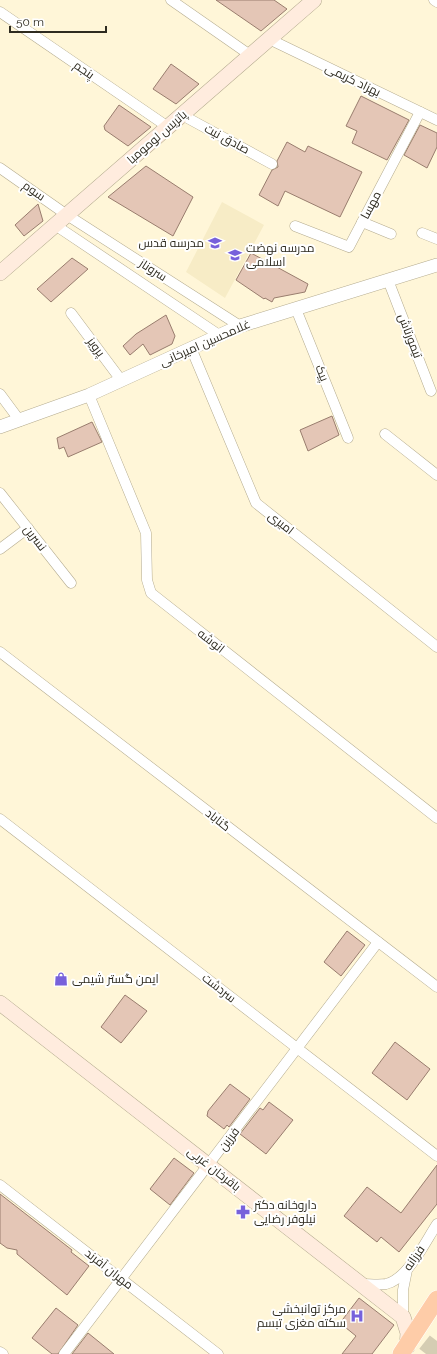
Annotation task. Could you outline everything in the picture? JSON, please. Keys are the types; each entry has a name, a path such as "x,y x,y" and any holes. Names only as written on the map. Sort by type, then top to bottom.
{"highway":[{"path":"404,1351 437,1299"}],"main road":[{"name":"پاتریس لومومبا","path":"0,273 314,0"},
{"name":"باقرخان غربی","path":"0,1003 403,1317"},
{"path":"403,1317 408,1333 404,1351"}],"street":[{"path":"171,0 250,55"},
{"name":"پنجم","path":"0,12 168,127"},
{"name":"بهزاد کریمی","path":"269,39 437,120"},
{"name":"مهسا","path":"295,226 350,247 420,112"},
{"name":"صادق نیت","path":"182,115 272,164"},
{"name":"سوم","path":"0,168 67,214"},
{"name":"سروناز","path":"67,214 240,326"},
{"path":"362,222 391,234"},
{"name":"سروناز","path":"55,225 219,335"},
{"path":"422,233 437,239"},
{"path":"132,276 140,262"},
{"name":"غلامحسین امیرخانی","path":"0,427 89,395 240,326 437,264"},
{"path":"144,284 153,270"},
{"name":"تیمورتاش","path":"388,280 431,391"},
{"name":"پیک","path":"296,309 348,438"},
{"name":"پرویز","path":"71,313 121,380"},
{"name":"امیری","path":"192,348 256,504 437,647"},
{"path":"0,394 20,421"},
{"name":"انوشه","path":"89,395 146,533 148,551 147,580 151,593 437,818"},
{"path":"385,434 437,475"},
{"name":"نسرین","path":"0,493 71,583"},
{"path":"0,549 28,528"},
{"name":"گناباد","path":"0,652 437,987"},
{"name":"سردشت","path":"0,819 437,1156"},
{"name":"فرزین","path":"64,1354 378,942"},
{"name":"مهران آفرند","path":"0,1185 218,1354"},
{"name":"فرزانه","path":"361,1284 386,1284 394,1281 407,1270 437,1224"},
{"path":"403,1317 403,1290 407,1270"}],"shaded area":[{"path":"222,202 264,225 225,298 186,272"}],"building":[{"path":"216,0 274,0 287,9 261,31"},
{"path":"171,64 199,84 176,104 153,89"},
{"path":"361,96 409,120 387,160 352,143 357,131 346,126"},
{"path":"119,105 151,127 128,146 105,130 104,126"},
{"path":"420,125 437,133 437,147 427,168 404,155"},
{"path":"287,142 305,152 308,146 362,172 340,217 285,191 278,206 259,195 272,170 278,167 277,161"},
{"path":"146,166 193,197 173,236 108,197"},
{"path":"38,204 43,221 24,236 15,225"},
{"path":"251,253 308,284 305,292 274,298 272,302 265,298 264,299 236,280"},
{"path":"72,258 88,269 51,302 37,289"},
{"path":"166,315 175,336 172,344 150,355 143,344 130,355 123,346 136,334"},
{"path":"332,416 339,435 308,451 300,430"},
{"path":"92,422 102,442 68,457 64,447 59,449 57,438"},
{"path":"347,931 365,945 341,976 324,962"},
{"path":"125,995 147,1011 121,1043 101,1027"},
{"path":"395,1042 430,1069 407,1100 372,1073"},
{"path":"230,1084 250,1099 229,1127 227,1125 224,1129 207,1116 208,1111"},
{"path":"269,1102 293,1120 266,1154 240,1134 260,1108 263,1110"},
{"path":"174,1158 194,1173 170,1205 150,1189"},
{"path":"437,1165 437,1204 399,1252 381,1237 377,1242 344,1216 367,1187 401,1213"},
{"path":"0,1194 72,1250 71,1252 89,1266 67,1295 17,1254 17,1250 7,1248 0,1243"},
{"path":"359,1298 394,1325 372,1354 342,1354 356,1336 340,1323"},
{"path":"56,1308 78,1325 58,1354 52,1354 32,1338"},
{"path":"88,1333 114,1354 72,1354"}],"tunnel":[{"path":"426,1354 437,1340"}],"place":[{"name":"مدرسه قدس","path":"215,243"},
{"name":"مدرسه نهضت اسلامی","path":"235,255"},
{"name":"ایمن گستر شیمی","path":"61,979"},
{"name":"داروخانه دکتر نیلوفر رضایی","path":"243,1212"},
{"name":"مرکز توانبخشی سکته مغزی تبسم","path":"357,1316"}]}
